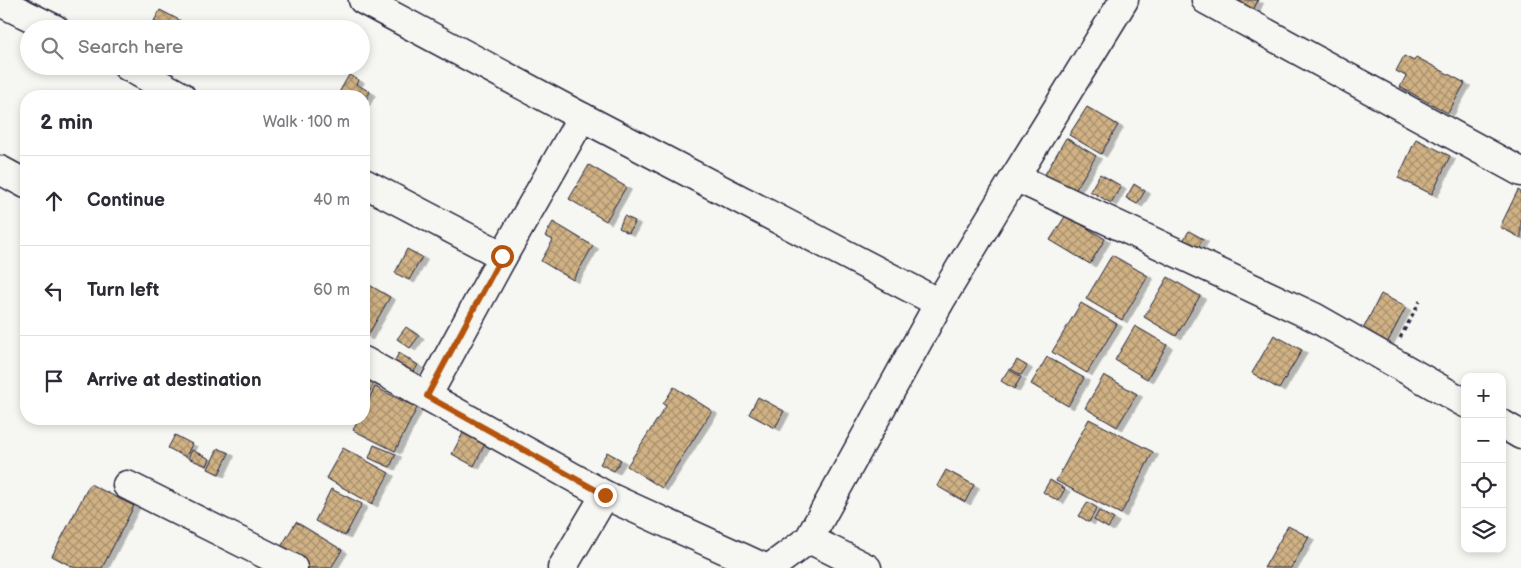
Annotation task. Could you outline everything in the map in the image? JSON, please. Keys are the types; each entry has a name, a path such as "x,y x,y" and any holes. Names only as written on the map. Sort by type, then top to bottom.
{"street":[{"path":"363,0 582,117 939,303"},
{"path":"770,568 809,539 939,303 1014,177 1124,0"},
{"path":"1206,0 1521,172"},
{"path":"0,2 37,20"},
{"path":"143,75 170,90"},
{"path":"427,396 502,256 582,117"},
{"path":"0,170 20,181"},
{"path":"1014,177 1314,318 1461,401"},
{"path":"370,186 502,256"},
{"path":"370,364 605,495 765,568"},
{"path":"1506,426 1521,434"},
{"path":"127,485 293,568"},
{"path":"562,568 605,495"},
{"path":"809,539 867,568"}],"path":[{"path":"1388,360 1420,301"}],"building":[{"path":"1232,0 1258,0 1253,11"},
{"path":"160,10 179,20 155,20"},
{"path":"1404,56 1414,61 1416,57 1465,83 1448,113 1400,87 1406,76 1396,71"},
{"path":"349,75 359,80 356,84 366,90 340,90"},
{"path":"1087,107 1118,125 1101,154 1069,135"},
{"path":"1066,138 1096,156 1073,194 1044,176"},
{"path":"1416,139 1450,156 1432,194 1398,178"},
{"path":"589,165 626,187 606,221 569,199"},
{"path":"1100,174 1121,186 1111,203 1090,191"},
{"path":"1134,184 1145,191 1137,204 1126,198"},
{"path":"1518,190 1521,192 1521,238 1500,227"},
{"path":"1066,215 1105,239 1090,264 1050,240"},
{"path":"624,216 635,221 629,233 619,228"},
{"path":"553,222 593,246 573,280 541,261 553,240 545,236"},
{"path":"1189,231 1203,239 1195,252 1181,244"},
{"path":"407,249 422,257 409,280 395,273"},
{"path":"1112,255 1148,276 1122,320 1086,299"},
{"path":"1168,277 1200,296 1176,336 1144,317"},
{"path":"370,285 390,297 370,332"},
{"path":"1381,294 1406,307 1384,349 1359,337"},
{"path":"1081,303 1117,324 1087,373 1052,352"},
{"path":"1135,326 1167,345 1147,379 1115,360"},
{"path":"406,327 419,336 410,348 397,339"},
{"path":"1274,335 1302,350 1279,389 1252,373"},
{"path":"399,353 418,365 411,376 392,365"},
{"path":"1047,357 1084,378 1068,406 1031,384"},
{"path":"1017,360 1027,366 1021,375 1011,369"},
{"path":"1009,369 1021,377 1014,389 1001,381"},
{"path":"1104,375 1137,394 1117,427 1085,408"},
{"path":"370,381 374,383 370,390"},
{"path":"375,387 417,408 395,451 353,430 356,425 370,425 370,397"},
{"path":"674,387 712,411 662,488 627,466 666,406 663,404"},
{"path":"758,397 784,411 775,428 749,414"},
{"path":"1089,419 1153,452 1121,514 1056,481"},
{"path":"464,431 486,442 474,466 452,454"},
{"path":"175,435 192,444 186,457 168,448"},
{"path":"374,445 396,454 390,467 369,458"},
{"path":"218,448 229,453 219,474 208,469"},
{"path":"343,448 389,473 372,504 326,478"},
{"path":"192,450 210,459 207,466 188,458"},
{"path":"607,452 621,460 614,471 600,464"},
{"path":"946,470 974,485 965,502 937,486"},
{"path":"1050,480 1065,489 1058,501 1043,492"},
{"path":"90,484 134,506 102,568 75,568 52,556"},
{"path":"331,489 362,504 345,536 315,521"},
{"path":"1088,502 1097,508 1089,522 1079,516"},
{"path":"1099,511 1114,519 1108,528 1094,520"},
{"path":"296,522 342,550 331,568 299,568 276,555"},
{"path":"1288,526 1309,537 1291,568 1264,568"}],"route":[{"path":"502,256 427,396 605,495"}]}
